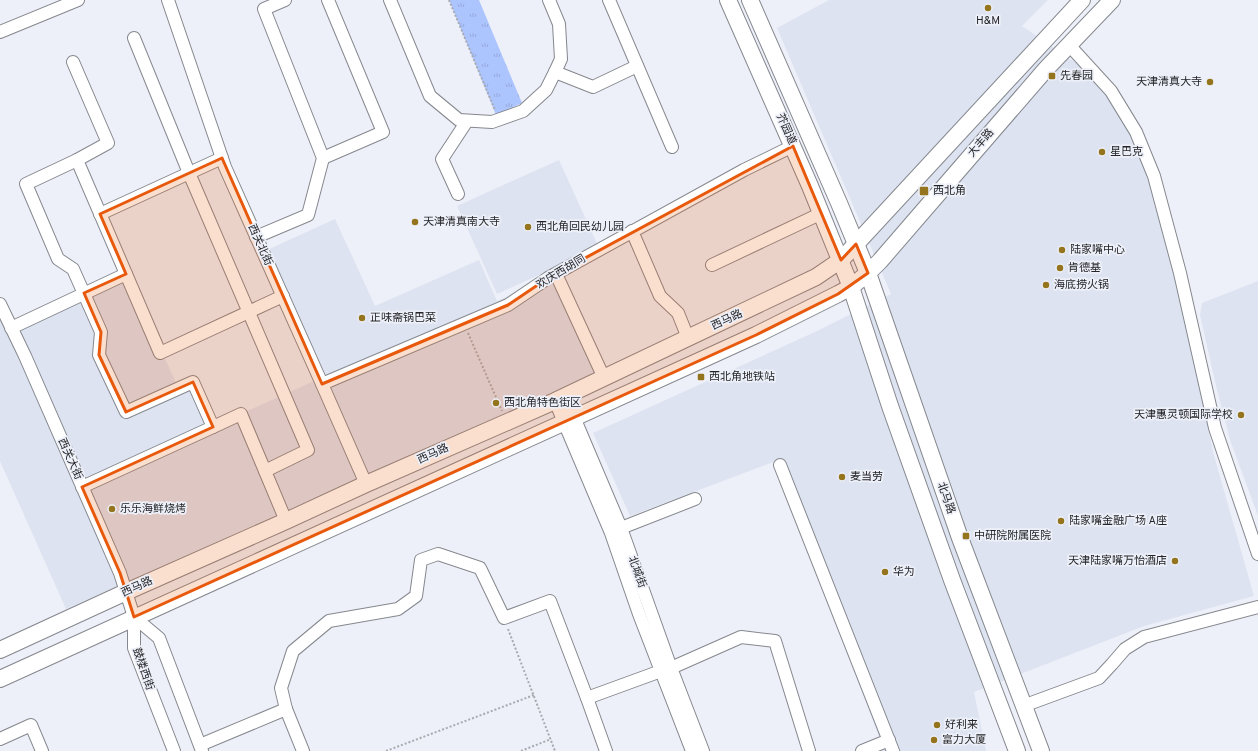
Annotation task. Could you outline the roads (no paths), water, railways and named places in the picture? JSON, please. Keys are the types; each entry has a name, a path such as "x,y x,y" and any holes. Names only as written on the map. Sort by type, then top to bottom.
{"main road":[{"name":"芥园道","path":"728,0 822,213 840,260"},
{"name":"芥园道","path":"750,0 856,244"},
{"name":"大丰路","path":"856,244 1082,0"},
{"name":"大丰路","path":"852,287 880,261 1032,86 1112,0"},
{"name":"西马路","path":"0,650 604,378 804,284 840,260 856,244"},
{"name":"北马路","path":"856,244 868,273 960,538 1041,751"},
{"name":"北马路","path":"840,260 852,287 890,406 939,545 1017,751"},
{"path":"0,679 756,335 852,287"}],"street":[{"path":"0,32 78,0"},
{"name":"西关北街","path":"168,0 222,158 366,484"},
{"path":"176,22 178,0"},
{"path":"256,237 308,215 323,158 264,8 285,0"},
{"path":"323,158 383,132 328,0"},
{"path":"390,0 430,96 459,120 492,122 522,111 546,90 555,72 561,59 559,24 549,0"},
{"path":"609,0 672,147"},
{"path":"134,38 189,173 308,450 265,471"},
{"path":"1069,45 1111,91 1136,132 1154,176 1180,273 1215,428 1258,554"},
{"path":"73,62 108,144 26,184 58,259 73,269 102,332 99,355 126,412 193,382 213,427"},
{"path":"555,72 593,87 637,66"},
{"path":"458,194 442,160 467,120"},
{"name":"欢庆西胡同","path":"322,384 508,305 556,274 632,231 744,170 793,146"},
{"path":"100,214 222,158"},
{"path":"76,160 160,353 283,296"},
{"path":"712,265 822,213"},
{"path":"632,231 660,296 678,313 688,338"},
{"path":"11,328 126,274"},
{"path":"556,274 604,378"},
{"name":"西关大街","path":"1,311 25,356 120,573 134,617"},
{"name":"北城街","path":"560,398 621,528 692,751"},
{"path":"82,486 241,414 286,521"},
{"name":"北城街","path":"569,419 611,533 638,614 704,751"},
{"path":"780,465 891,746 862,751"},
{"path":"621,528 695,499"},
{"path":"302,751 286,709 281,688 293,652 329,621 398,609 416,596 422,560 438,554 480,568 504,618 550,601 606,751"},
{"path":"1023,706 1099,678 1125,649 1144,637 1258,606"},
{"path":"134,617 159,638 201,748 286,709"},
{"name":"鼓楼西街","path":"134,617 134,648 174,751"},
{"path":"587,698 666,670 741,637 775,641 809,751"},
{"path":"0,739 31,725 42,751"}],"place":[{"name":"H&M","path":"988,8"},
{"name":"先春园","path":"1052,76"},
{"name":"天津清真大寺","path":"1210,82"},
{"name":"星巴克","path":"1102,152"},
{"name":"西北角","path":"924,191"},
{"name":"天津清真南大寺","path":"415,222"},
{"name":"西北角回民幼儿园","path":"528,227"},
{"name":"陆家嘴中心","path":"1062,250"},
{"name":"肯德基","path":"1060,268"},
{"name":"海底捞火锅","path":"1046,285"},
{"name":"正味斋锅巴菜","path":"362,318"},
{"name":"西北角地铁站","path":"701,377"},
{"name":"西北角特色街区","path":"496,403"},
{"name":"天津惠灵顿国际学校","path":"1241,415"},
{"name":"麦当劳","path":"842,477"},
{"name":"乐乐海鲜烧烤","path":"112,509"},
{"name":"陆家嘴金融广场 A座","path":"1061,521"},
{"name":"中研院附属医院","path":"966,536"},
{"name":"天津陆家嘴万怡酒店","path":"1175,561"},
{"name":"华为","path":"885,572"},
{"name":"好利来","path":"937,725"},
{"name":"富力大厦","path":"934,740"}]}
